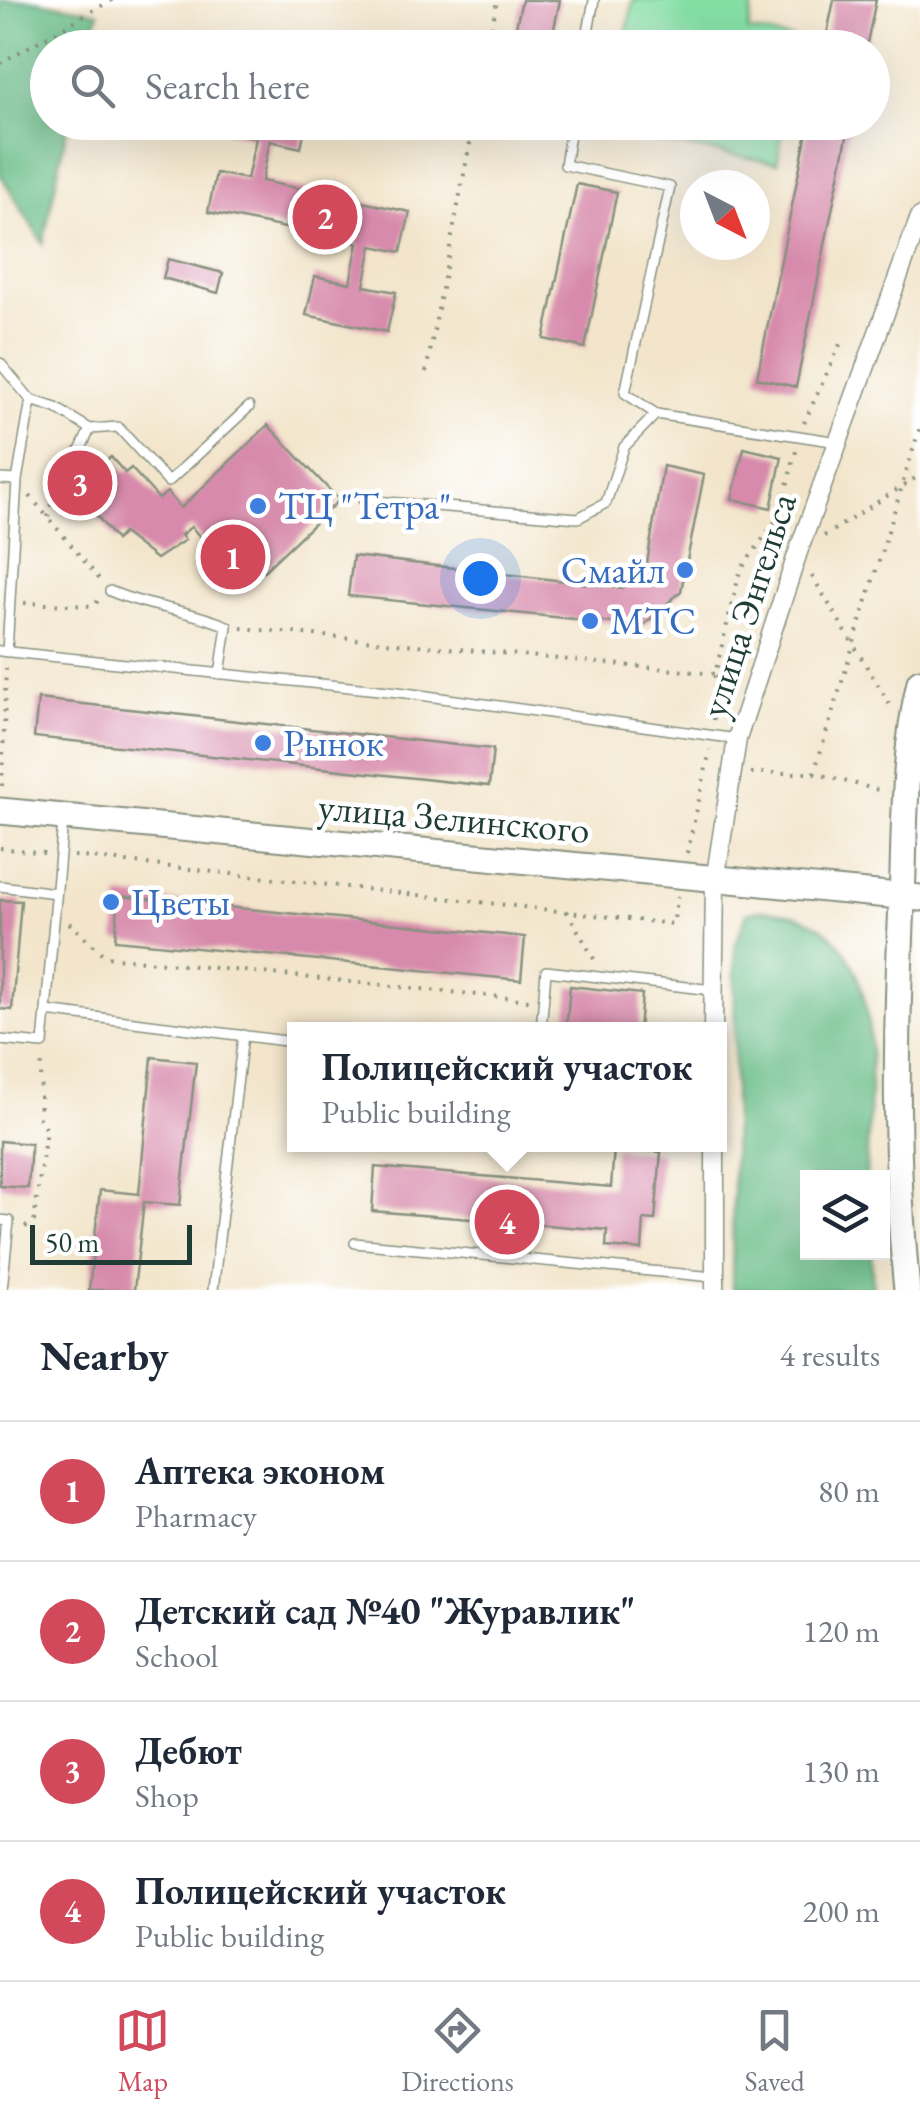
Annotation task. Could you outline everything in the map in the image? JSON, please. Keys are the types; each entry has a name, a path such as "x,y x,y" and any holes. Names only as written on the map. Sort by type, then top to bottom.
{"street":[{"name":"улица Энгельса","path":"714,1022 715,881 737,739 798,552 920,216"},
{"path":"908,1290 895,1054 911,897 902,797 908,735 920,682"},
{"name":"улица Зелинского","path":"0,811 911,897"},
{"path":"714,1152 714,1284"}],"lane":[{"path":"589,30 594,0"},
{"path":"569,140 565,165 670,187 624,393 656,414 838,442"},
{"path":"0,362 31,400 56,408 90,429 118,427 168,482 249,407"},
{"path":"31,400 18,480 3,652 398,692 737,739"},
{"path":"363,500 578,518 606,503 624,447 656,414"},
{"path":"61,472 78,455 90,429"},
{"path":"0,479 18,480"},
{"path":"110,592 135,602 200,614 226,626 220,674"},
{"path":"0,1040 43,1044 63,818"},
{"path":"0,886 56,892"},
{"path":"541,1022 546,971 712,990"},
{"path":"46,1011 287,1041"},
{"path":"213,1290 243,1035"},
{"path":"0,1220 8,1221 2,1290"},
{"path":"355,1243 714,1284"}],"path":[{"path":"59,30 112,0"},
{"path":"491,30 497,0"},
{"path":"0,63 30,46"},
{"path":"426,372 471,140"},
{"path":"0,848 673,924 712,736 715,674 740,572 779,516 807,410 843,338"},
{"path":"814,773 851,641 920,426"},
{"path":"43,604 93,606 110,592 48,517 61,472"},
{"path":"908,735 798,552 920,474"},
{"path":"226,626 715,674"},
{"path":"3,652 1,786 19,788"},
{"path":"732,773 814,773 902,797"},
{"path":"55,909 106,957 543,1002"},
{"path":"567,912 605,978"},
{"path":"7,1239 34,1221 46,1130 39,1118 43,1044"}],"green space":[{"path":"0,0 33,0 99,12 94,30 30,30 30,140 64,140 43,244 0,174"},
{"path":"633,0 754,0 748,30 627,30"},
{"path":"648,140 781,140 777,163"},
{"path":"758,910 804,918 835,939 856,971 866,1009 870,1052 866,1170 800,1170 800,1260 871,1260 873,1290 732,1290 735,946 747,913"}],"building":[{"path":"522,0 560,0 554,30 515,30"},
{"path":"834,0 876,0 870,30 828,30"},
{"path":"256,140 303,140 301,148 270,141 262,181 410,212 401,252 372,246 364,286 396,292 387,332 306,315 315,276 350,283 358,243 208,212 216,173 247,179"},
{"path":"805,140 846,140 796,387 757,378"},
{"path":"577,184 617,192 585,348 544,339"},
{"path":"168,259 223,273 218,293 163,278"},
{"name":"ТЦ \"Тетра\"","path":"268,425 339,500 247,587 191,527 181,535 185,540 156,559 123,533 116,540 76,489 87,480 84,477 111,457 125,473 131,468 159,499 167,492 181,508"},
{"path":"744,448 782,457 771,508 732,499"},
{"path":"663,466 704,475 681,591 643,626 348,596 353,556 623,588 646,569"},
{"name":"Рынок","path":"38,699 493,749 489,786 34,737"},
{"path":"119,896 525,937 521,980 115,940"},
{"path":"0,900 21,901 12,1010 0,1009"},
{"path":"570,986 642,994 640,1022 567,1022"},
{"path":"152,1057 196,1062 180,1205 144,1202 134,1290 89,1290 100,1190 139,1194"},
{"path":"0,1141 31,1144 28,1188 0,1186"},
{"path":"614,1152 661,1152 655,1220 644,1219 642,1250 606,1247 607,1230 372,1211 375,1167 611,1187"}],"place":[{"name":"Детский сад №40 \"Журавлик\"","path":"325,217"},
{"name":"Дебют","path":"80,483"},
{"name":"ТЦ \"Тетра\"","path":"258,506"},
{"name":"Аптека эконом","path":"233,557"},
{"name":"Смайл","path":"685,570"},
{"name":"МТС","path":"590,621"},
{"name":"Рынок","path":"263,743"},
{"name":"Цветы","path":"111,902"},
{"name":"Полицейский участок","path":"507,1222"}]}
